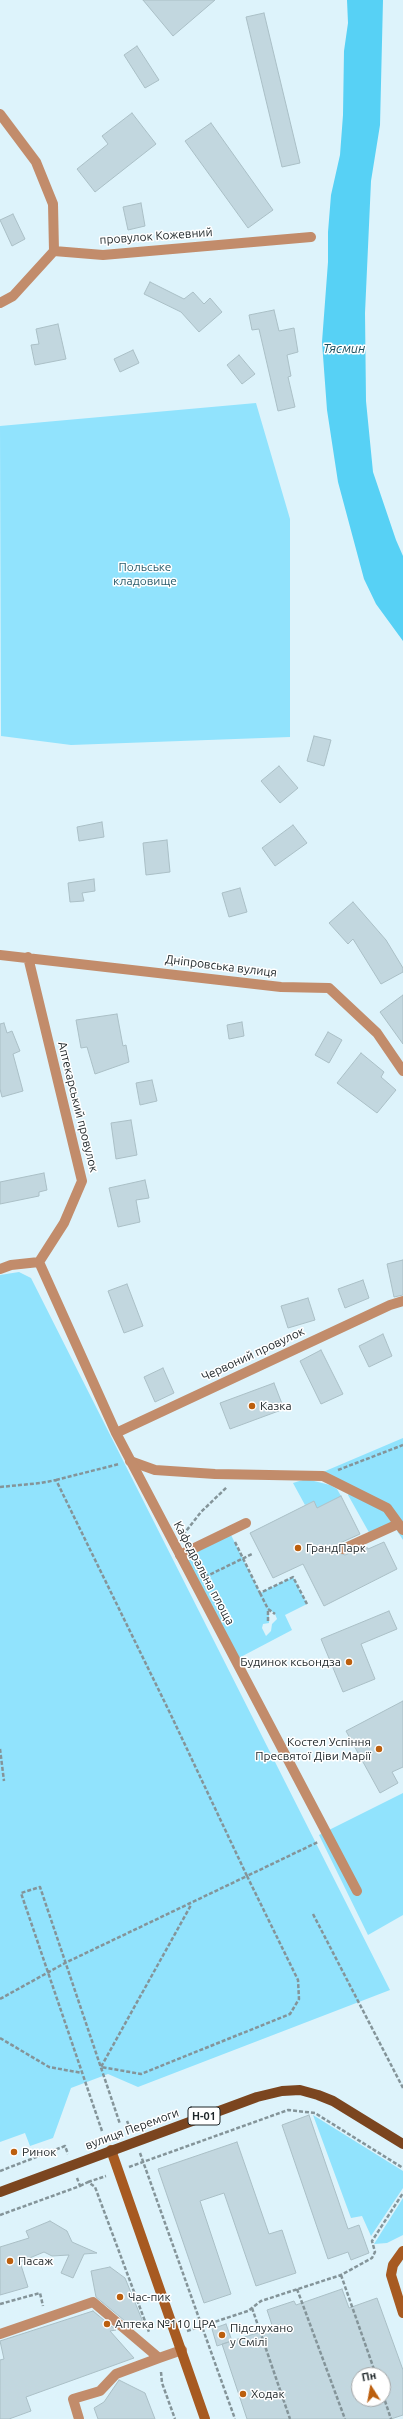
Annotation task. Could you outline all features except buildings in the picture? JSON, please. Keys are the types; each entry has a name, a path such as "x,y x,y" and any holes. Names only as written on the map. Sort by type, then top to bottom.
{"main road":[{"name":"вулиця Перемоги","path":"0,2192 257,2096 282,2091 300,2090 333,2101 402,2143"}],"street":[{"path":"0,114 36,162 53,204 54,251 13,296 0,303"},
{"name":"провулок Кожевний","path":"54,251 103,254 311,237"},
{"name":"Дніпровська вулиця","path":"0,955 281,987 329,988 377,1033 403,1071"},
{"name":"Аптекарський провулок","path":"28,957 82,1181 64,1223 39,1262"},
{"path":"0,1269 11,1265 39,1262"},
{"name":"Кафедральна площа","path":"39,1262 130,1461 357,1891"},
{"name":"Червоний провулок","path":"116,1433 390,1305 403,1301"},
{"path":"130,1461 155,1470 214,1474 323,1476 387,1508 401,1527 343,1549"},
{"path":"178,1553 246,1523"},
{"path":"112,2150 177,2334 205,2419"},
{"path":"403,2251 393,2265 391,2275 403,2313"},
{"path":"0,2334 93,2302 159,2358"},
{"path":"76,2418 73,2400 100,2391 116,2374 182,2350"}],"path":[{"path":"323,1476 403,1445"},
{"path":"0,1487 56,1480 130,1461"},
{"path":"56,1480 298,1980 299,2000 290,2014 141,2074 101,2067"},
{"path":"178,1553 185,1531 201,1512 231,1484"},
{"path":"229,1531 268,1609 268,1621"},
{"path":"194,1583 252,1554"},
{"path":"260,1593 294,1577 307,1604"},
{"path":"268,1609 276,1614"},
{"path":"0,1749 4,1781"},
{"path":"0,1999 65,1963 190,1905 328,1837"},
{"path":"102,2131 21,1893 40,1887 120,2124"},
{"path":"101,2067 190,1905"},
{"path":"313,1914 403,2088"},
{"path":"0,2038 49,2067 82,2073"},
{"path":"80,2186 288,2110 315,2113 403,2168"},
{"path":"144,2162 235,2419"},
{"path":"88,2182 95,2187 151,2336"},
{"path":"177,2334 252,2308 261,2301 341,2275 356,2265 372,2258 375,2252 372,2241 403,2193"},
{"path":"341,2275 373,2367"},
{"path":"297,2289 345,2419"},
{"path":"0,2304 40,2293 44,2319"},
{"path":"252,2308 290,2419"},
{"path":"159,2358 162,2383 174,2419"},
{"path":"388,2407 392,2419"}],"green space":[{"name":"Польське кладовище","path":"256,403 290,519 290,737 71,745 1,736 0,426"},
{"path":"19,1272 31,1278 390,1990 138,2087 108,2074 71,2088 53,2138 30,2146 25,2133 0,2142 0,1275"},
{"path":"403,1438 403,1540 394,1526 371,1536 348,1495 349,1493 316,1475"},
{"path":"306,1479 330,1485 337,1489 341,1496 317,1508 314,1501 305,1505 293,1483"},
{"path":"229,1531 260,1593 293,1577 307,1604 285,1615 292,1630 235,1660 180,1555","holes":["269,1609 275,1614 277,1619 272,1624 271,1631 266,1636 262,1628 263,1624 269,1623"]},
{"path":"403,1793 403,1915 368,1935 319,1835"},
{"path":"313,2115 403,2171 403,2188 371,2236 362,2216 351,2218"},
{"path":"403,2198 403,2235 387,2243 374,2244"}],"water":[{"name":"Тясмин","path":"347,0 383,0 380,125 371,181 365,313 366,401 373,472 396,540 403,556 403,641 376,604 364,579 338,482 327,410 322,342 331,195 340,155 343,115 344,51 348,23"}],"place":[{"name":"Казка","path":"252,1406"},
{"name":"ГрандПарк","path":"298,1548"},
{"name":"Будинок ксьондза","path":"349,1662"},
{"name":"Костел Успіння Пресвятої Діви Марії","path":"379,1749"},
{"name":"Ринок","path":"14,2152"},
{"name":"Пасаж","path":"10,2261"},
{"name":"Час-пик","path":"120,2297"},
{"name":"Аптека №110 ЦРА","path":"107,2324"},
{"name":"Підслухано у Смілі","path":"222,2335"},
{"name":"Ходак","path":"243,2394"}]}
